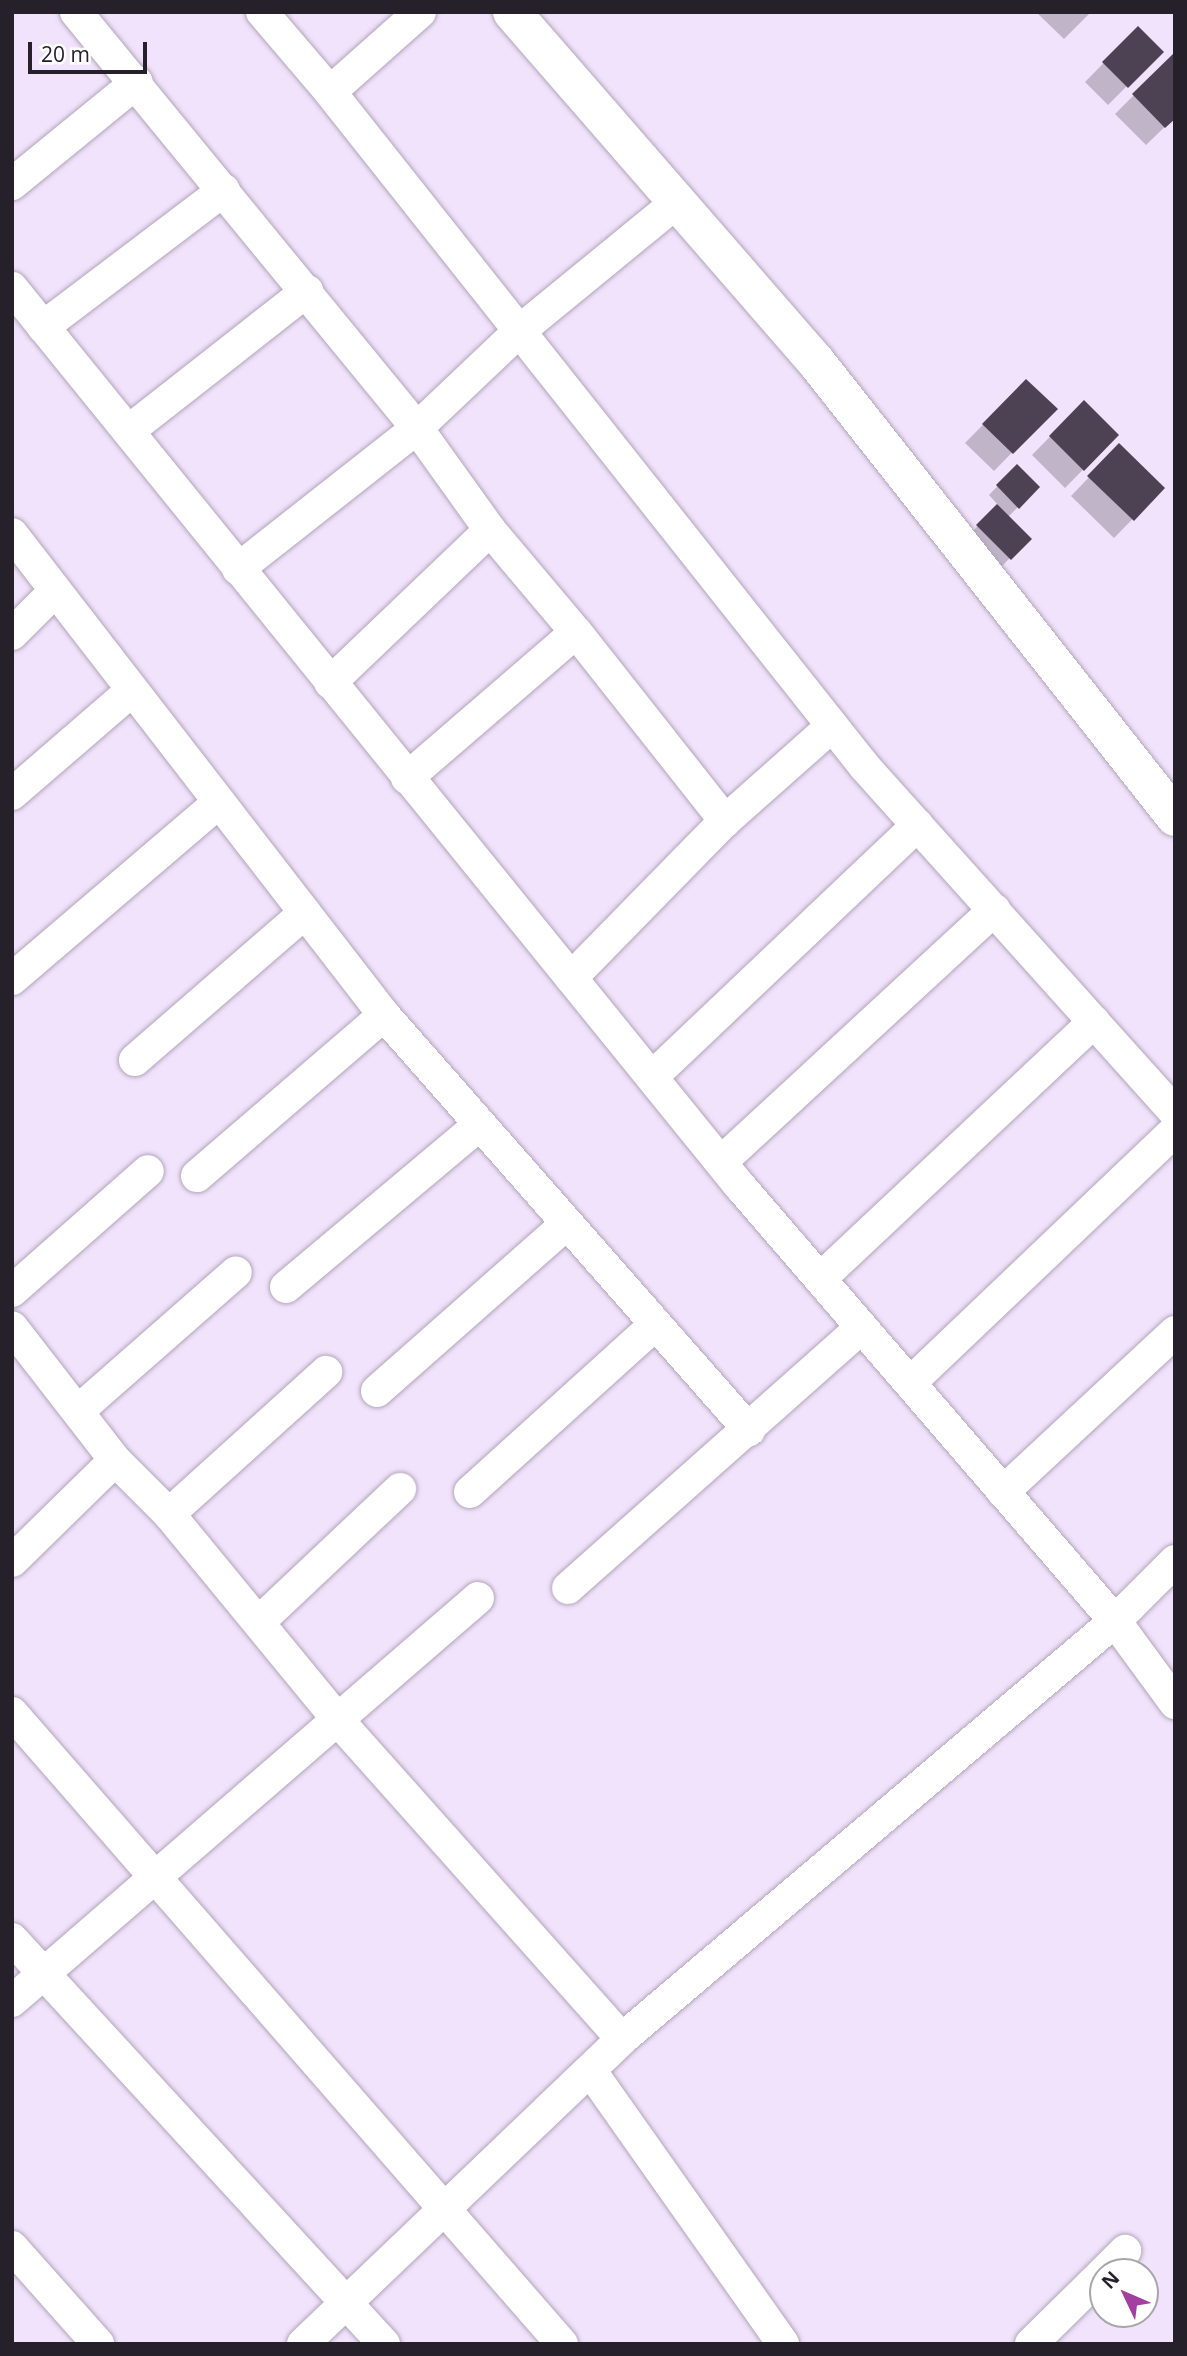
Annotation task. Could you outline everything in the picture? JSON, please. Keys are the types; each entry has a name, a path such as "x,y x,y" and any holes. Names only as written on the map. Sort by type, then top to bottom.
{"street":[{"path":"76,12 137,82 307,290 417,428 490,530 576,632 725,821"},
{"path":"262,12 330,92 517,333 832,726 1175,1112"},
{"path":"330,92 420,12"},
{"path":"512,12 817,363 1175,817"},
{"path":"12,184 137,82"},
{"path":"43,327 224,190"},
{"path":"238,569 417,428 517,333 677,202"},
{"path":"12,289 131,429 238,569 721,1162 860,1329 1115,1621 1175,1703"},
{"path":"131,429 307,290"},
{"path":"330,682 490,530"},
{"path":"12,534 129,693 384,1015 564,1226 749,1430"},
{"path":"12,634 53,593"},
{"path":"407,778 576,632"},
{"path":"12,794 129,693"},
{"path":"571,978 725,821 832,726"},
{"path":"12,979 217,803"},
{"path":"652,1077 918,825"},
{"path":"721,1162 994,910"},
{"path":"135,1060 305,913"},
{"path":"197,1177 384,1015"},
{"path":"820,1279 1094,1022"},
{"path":"286,1287 477,1127"},
{"path":"909,1383 1175,1131"},
{"path":"12,1291 148,1171"},
{"path":"377,1391 564,1226"},
{"path":"78,1411 236,1272"},
{"path":"470,1492 654,1326"},
{"path":"12,1327 115,1460 169,1514 339,1721 622,2039"},
{"path":"568,1588 860,1329"},
{"path":"1003,1492 1175,1332"},
{"path":"169,1514 326,1372"},
{"path":"12,1560 115,1460"},
{"path":"259,1622 400,1489"},
{"path":"303,2344 622,2039 1115,1621 1175,1561"},
{"path":"12,2001 157,1880 478,1598"},
{"path":"12,1713 443,2211 562,2344"},
{"path":"12,1939 348,2301 384,2344"},
{"path":"590,2070 783,2344"},
{"path":"12,2247 98,2344"},
{"path":"1031,2344 1089,2287"}],"building":[{"path":"1138,26 1164,52 1128,88 1102,62"},
{"path":"1175,52 1175,119 1165,128 1132,94"},
{"path":"1026,379 1058,409 1013,454 982,424"},
{"path":"1084,400 1119,435 1084,471 1049,436"},
{"path":"1119,443 1165,488 1134,521 1087,476"},
{"path":"1017,464 1040,487 1019,509 996,485"},
{"path":"997,504 1032,539 1011,560 976,525"}]}
